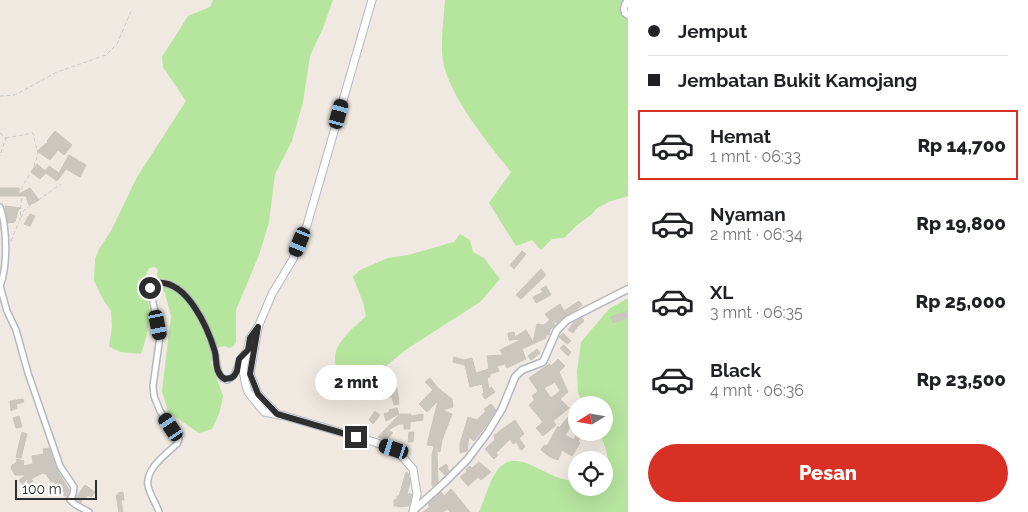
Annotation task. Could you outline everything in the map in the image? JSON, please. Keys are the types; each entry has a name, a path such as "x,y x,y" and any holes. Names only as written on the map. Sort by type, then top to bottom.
{"main road":[{"path":"372,0 307,225 293,259 272,294 258,327 250,338 244,369 244,382 248,392 264,412 285,416 374,442 399,452 413,469 417,494 413,512"},
{"path":"258,327 250,374 258,394 277,414"}],"street":[{"path":"628,0 624,10 628,15"},
{"path":"0,207 5,226 6,245 4,276 0,286 7,311 16,330 28,373 60,466 74,487 70,500 89,512"},
{"path":"159,512 150,493 148,478 150,471 177,444 178,440 160,411 154,396 153,386 160,336 150,288 157,283 170,284 187,297 211,339 218,371 222,378 227,380 234,376 239,359 248,350"},
{"path":"413,512 467,460 502,409 515,377 522,370 543,362 557,330 574,316 628,289"}],"path":[{"path":"0,96 15,95 57,72 106,55 116,44 132,9"},
{"path":"0,133 6,138"},
{"path":"6,138 33,133 38,154 33,169 22,187 20,221"},
{"path":"0,156 6,138"},
{"path":"10,245 24,210 61,184"}],"green space":[{"path":"213,0 333,0 310,56 303,102 292,141 275,174 269,222 259,255 236,310 236,342 234,346 229,348 224,346 218,348 211,362 223,396 219,414 212,429 199,433 168,412 162,391 171,316 165,293 157,287 158,269 154,267 149,268 144,280 144,288 149,306 149,324 141,354 121,352 109,347 112,326 111,311 94,281 95,259 99,249 111,231 137,177 186,101 163,67 162,57 188,16 210,7"},
{"path":"445,0 628,0 628,196 608,202 596,209 564,238 552,239 541,250 532,240 516,246 489,203 511,172 471,120 453,90 447,75 442,47"},
{"path":"460,234 470,240 473,252 484,258 500,279 480,302 407,349 352,393 337,380 335,360 341,341 366,316 363,302 353,277 360,270 388,258 408,255 454,242"},
{"path":"628,298 628,512 479,512 492,479 505,463 512,461 520,461 568,480 568,496 613,496 613,451 606,451 603,441 613,441 613,396 580,396 577,371 581,342 609,309"}],"building":[{"path":"55,131 72,145 64,155 58,150 50,160 37,151 48,142"},
{"path":"69,155 86,165 80,177 66,169 57,181 46,173 40,179 31,172 37,164 45,171 49,166 59,173"},
{"path":"0,188 19,188 19,194 30,188 39,200 29,205 26,196 0,196"},
{"path":"5,206 21,208 18,210 15,222 8,223"},
{"path":"30,214 35,216 30,226 24,224"},
{"path":"522,251 526,254 514,269 510,265"},
{"path":"541,269 546,275 521,299 516,295"},
{"path":"546,286 551,295 536,303 533,297 543,292 541,289"},
{"path":"579,301 582,305 577,309 564,316 557,323 552,320 555,325 550,330 549,335 546,335 546,338 522,349 526,359 507,368 505,364 497,366 499,371 490,374 490,377 487,378 489,389 491,387 495,392 485,399 482,394 484,393 482,384 470,387 465,365 453,362 454,357 464,360 472,358 476,373 489,369 487,356 503,355 500,350 522,339 509,340 508,333 514,332 515,337 526,330 533,342 537,324 544,325 550,320 545,314 560,304 564,311"},
{"path":"628,311 628,318 613,323 611,317"},
{"path":"582,318 584,321 573,333 568,330 573,323"},
{"path":"563,333 571,341 567,344 559,337"},
{"path":"564,345 571,352 568,356 560,348"},
{"path":"537,349 540,353 531,360 528,356"},
{"path":"558,359 565,366 559,372 568,392 560,399 568,409 553,421 556,425 543,436 536,428 543,422 529,405 535,400 532,396 538,391 529,378 550,364 551,366","holes":["555,382 560,391 551,398 544,388"]},
{"path":"430,378 438,388 452,399 453,407 442,410 452,414 442,440 440,452 437,451 438,482 433,486 432,456 434,446 427,445 438,401 427,412 419,404 433,390 425,382"},
{"path":"390,388 397,388 399,404 394,405 392,397 389,397"},
{"path":"23,399 24,402 16,404 17,408 11,411 10,401"},
{"path":"491,404 496,410 474,441 469,437 467,451 460,453 460,444 468,417 477,420 486,411 484,409"},
{"path":"397,408 399,414 386,421 384,414 390,412 389,410"},
{"path":"375,411 380,415 373,424 369,420"},
{"path":"400,414 411,414 411,416 423,414 423,420 410,422 410,429 404,429 404,424 399,424 388,430 393,433 387,439 378,437"},
{"path":"19,416 22,427 16,428 13,418"},
{"path":"568,417 568,430 565,435 568,437 568,441 578,441 580,443 575,451 568,451 568,454 562,450 558,460 541,450 544,445 547,446 558,426 559,428"},
{"path":"515,420 524,434 519,438 525,447 521,450 516,442 513,444 510,439 496,453 498,455 494,459 485,449 495,440 494,435"},
{"path":"22,432 27,434 21,458 16,457"},
{"path":"409,432 414,432 413,442 408,442"},
{"path":"49,448 56,468 69,490 67,497 63,495 65,494 61,487 58,488 54,481 51,482 46,474 43,473 31,479 33,481 24,487 19,480 26,475 15,475 11,468 17,459 24,461 23,466 33,464 32,456 44,454 43,449"},
{"path":"479,462 491,472 481,480 478,477 468,486 460,477 467,471 466,469 470,466 472,468"},
{"path":"446,464 449,471 445,475 439,469"},
{"path":"406,472 410,482 407,494 412,494 409,506 394,506 394,500 399,496"},
{"path":"85,485 95,492 91,497 88,495 84,500 82,499 81,503 75,499"},
{"path":"451,489 470,512 450,512 448,509 442,512 423,512 430,507 428,504 441,492 444,496"},
{"path":"123,492 124,500 121,500 123,512 119,512 116,495"}],"route":[{"path":"150,288 162,282 179,289 187,297 211,339 220,376 227,380 234,376 237,371 239,359 248,350 250,338 258,327 250,374 258,394 277,414 356,437"}]}
